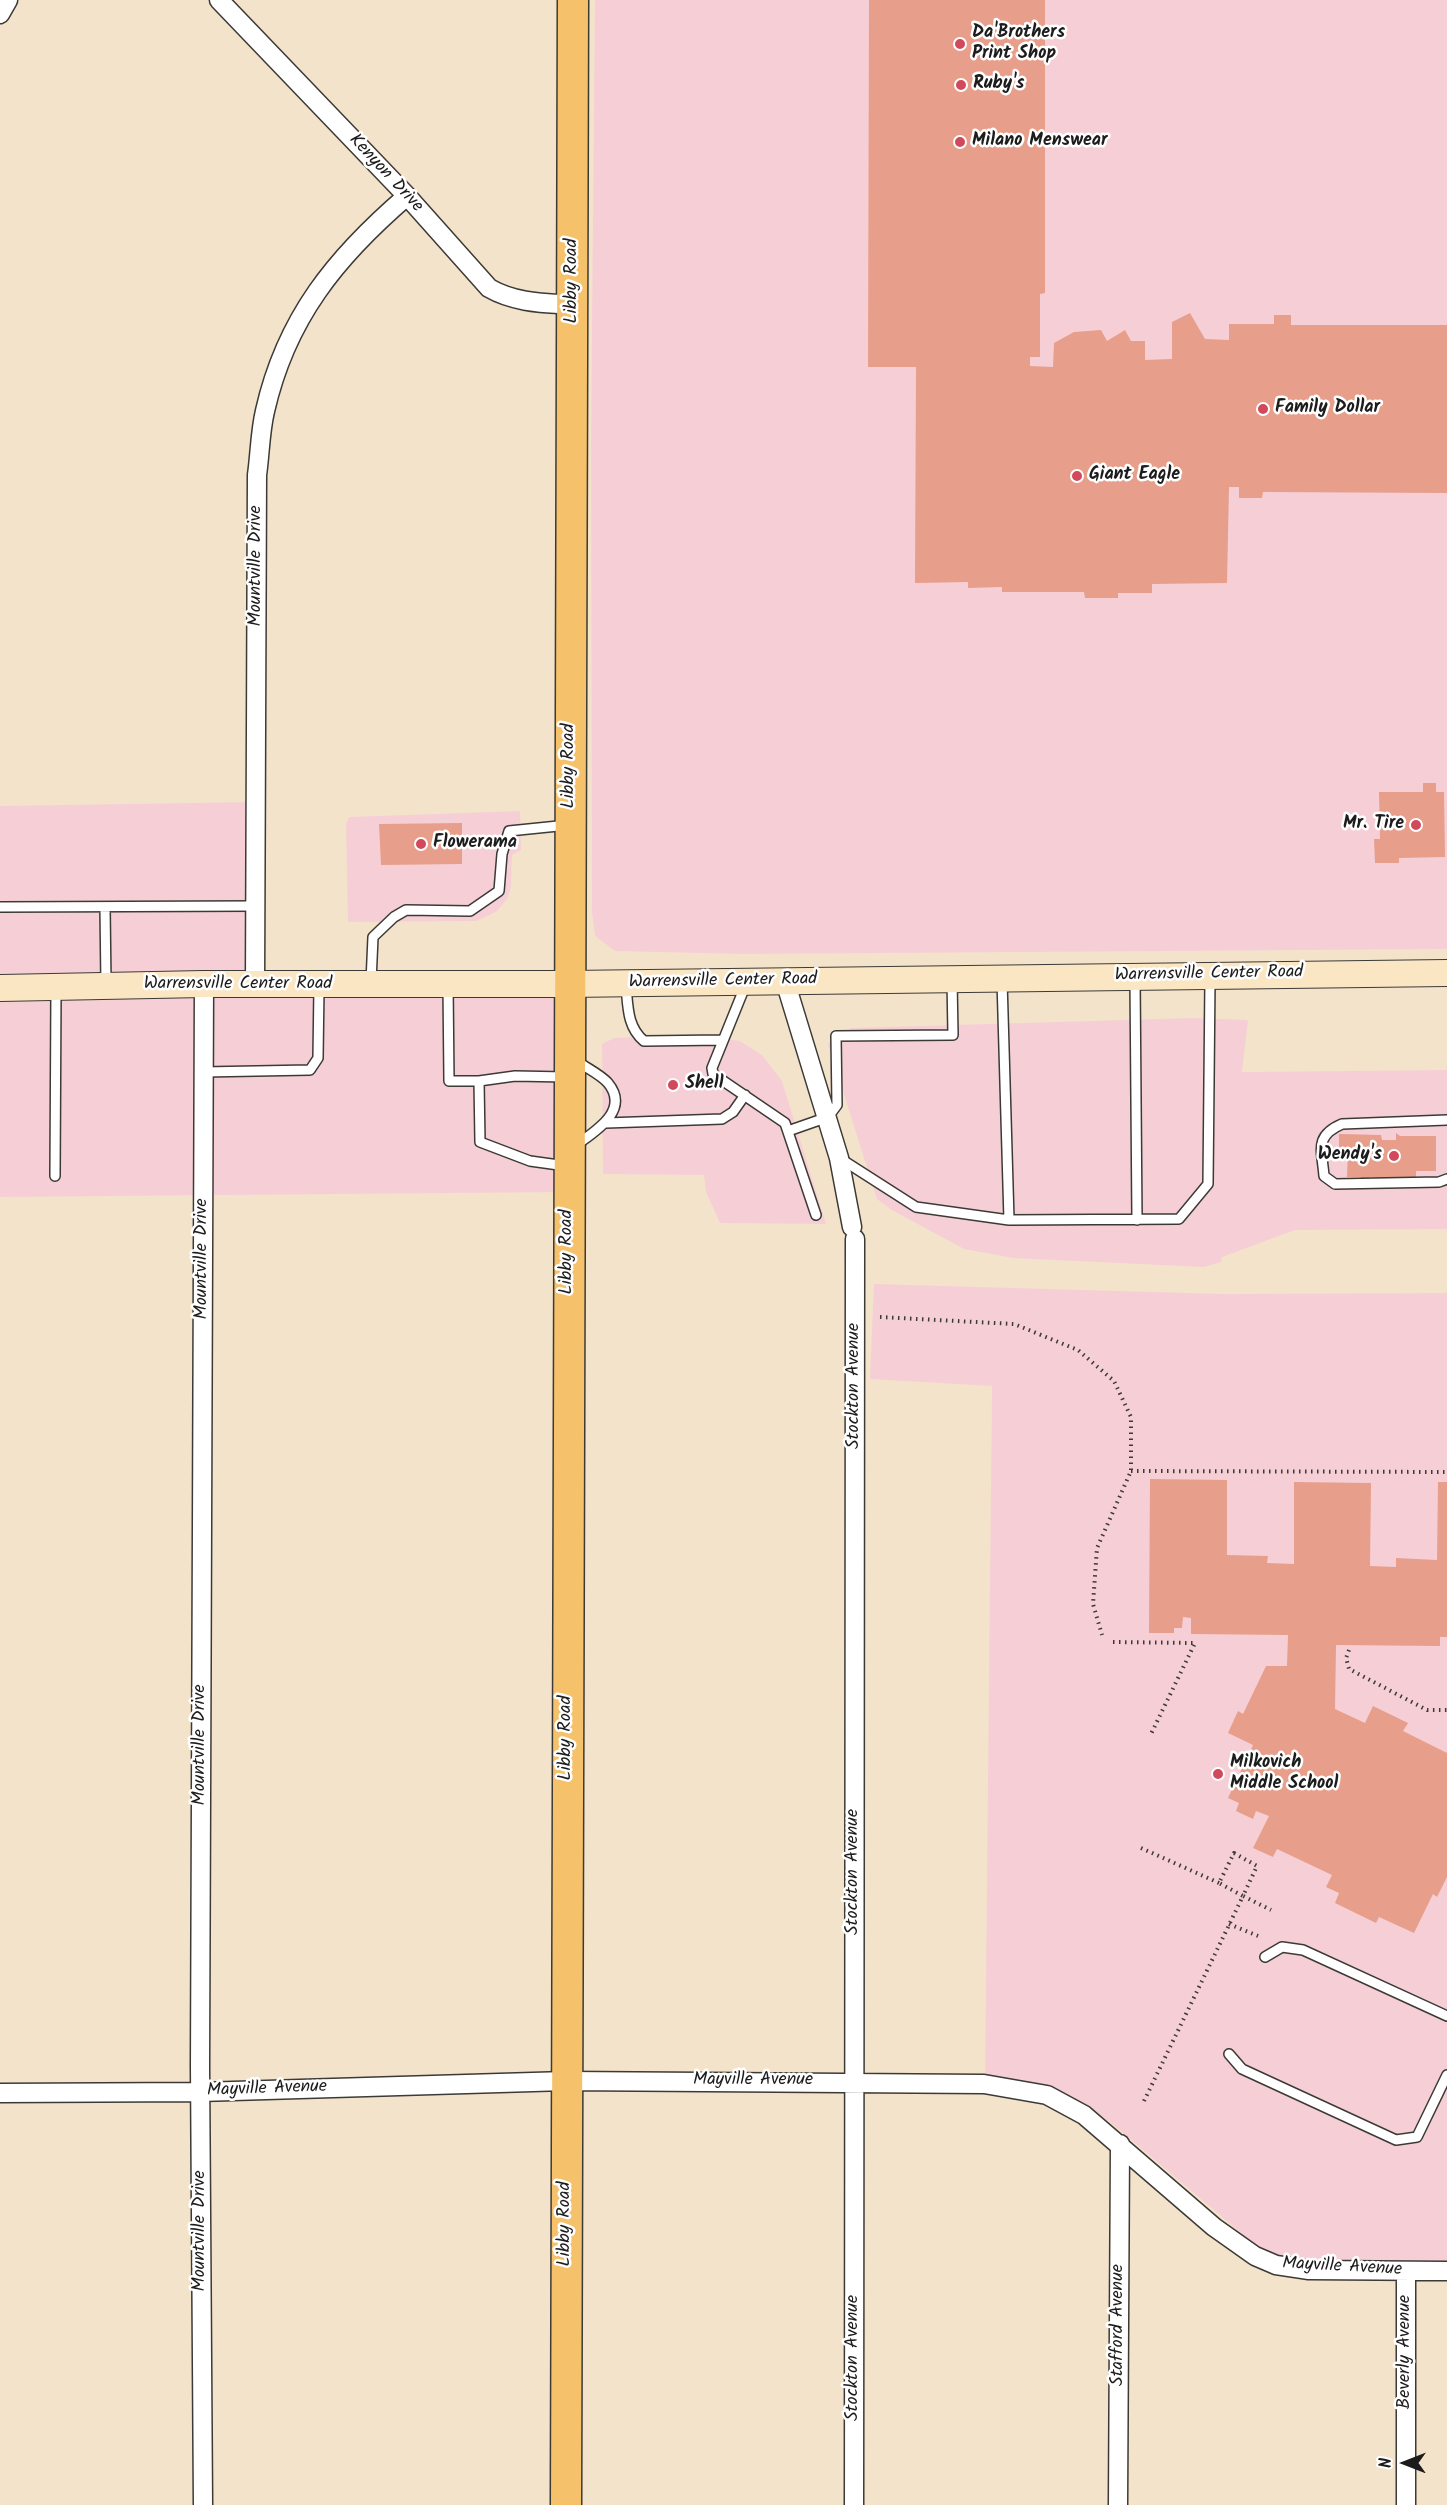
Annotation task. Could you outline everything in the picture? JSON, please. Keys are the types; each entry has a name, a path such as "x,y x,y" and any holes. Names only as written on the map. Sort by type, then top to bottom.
{"main road":[{"name":"Libby Road","path":"566,2505 568,984 573,0"},
{"name":"Warrensville Center Road","path":"0,988 204,984 568,984 1447,973"}],"street":[{"path":"0,14 8,0"},
{"name":"Kenyon Drive","path":"219,0 408,196 489,288 505,297 573,305"},
{"name":"Mountville Drive","path":"255,984 257,475 265,411 290,337 322,281 360,239 408,196"},
{"name":"Stockton Avenue","path":"785,981 828,1117 854,1233 854,2505"},
{"name":"Mountville Drive","path":"203,2505 200,2092 204,984"},
{"name":"Mayville Avenue","path":"0,2093 200,2092 566,2081 854,2081 984,2084 1047,2095 1084,2115 1214,2227 1255,2256 1276,2265 1309,2270 1447,2271"},
{"name":"Stafford Avenue","path":"1118,2505 1120,2144"},
{"name":"Beverly Avenue","path":"1406,2271 1406,2505"}],"lane":[{"path":"371,984 373,937 384,924 406,910 470,911 498,891 502,854 509,831 570,824"},
{"path":"0,907 255,906"},
{"path":"105,907 106,986"},
{"path":"1135,976 1137,1220"},
{"path":"839,1158 916,1208 1009,1220 1179,1219 1208,1185 1210,976"},
{"path":"789,1131 828,1117 837,1105 836,1036 953,1035 952,978"},
{"path":"1002,978 1009,1220"},
{"path":"747,981 712,1068 712,1074 781,1118 789,1131 816,1215"},
{"path":"626,983 630,1022 637,1035 644,1041 723,1040"},
{"path":"203,1072 310,1070 318,1058 320,984"},
{"path":"448,984 449,1081 479,1081 568,1066 607,1082 615,1101 613,1112 606,1123 568,1158 531,1161 480,1142 479,1081"},
{"path":"55,1176 56,987"},
{"path":"606,1123 722,1119 733,1112 745,1095"},
{"path":"1447,1120 1342,1124 1327,1130 1321,1140 1324,1176 1335,1185 1439,1182 1447,1179"},
{"path":"1265,1957 1282,1947 1303,1950 1447,2016"},
{"path":"1228,2054 1242,2069 1396,2140 1417,2137 1447,2075"}],"path":[{"path":"880,1317 1014,1323 1078,1350 1114,1381 1131,1417 1131,1471 1097,1548 1093,1604 1102,1635"},
{"path":"1131,1471 1447,1472"},
{"path":"1113,1642 1195,1642 1151,1734"},
{"path":"1349,1650 1346,1658 1349,1669 1427,1710 1447,1710"},
{"path":"1141,1848 1219,1883 1271,1910"},
{"path":"1143,2101 1257,1866 1234,1853 1219,1883"},
{"path":"1229,1924 1258,1936"}],"shaded area":[{"path":"595,0 1447,0 1447,949 744,954 615,951 595,936 592,912 591,437"},
{"path":"256,802 255,984 568,984 568,1192 0,1197 0,806"},
{"path":"520,811 521,850 512,855 511,886 508,898 496,912 476,921 348,922 346,824 349,817"},
{"path":"1193,1018 1248,1020 1242,1072 1447,1070 1447,1229 1295,1230 1222,1257 1221,1262 1204,1267 1013,1258 964,1249 890,1209 877,1199 828,1044 851,1028"},
{"path":"699,1035 740,1041 762,1055 782,1081 826,1224 720,1223 706,1192 704,1175 603,1174 602,1044 614,1038"},
{"name":"Milkovich Middle School","path":"874,1284 1223,1294 1447,1293 1447,2263 1312,2263 1285,2259 1254,2244 1110,2122 1068,2099 985,2075 992,1386 870,1379"}],"building":[{"path":"869,0 1045,0 1045,293 1040,294 1040,357 1030,357 1030,366 1053,367 1054,343 1074,332 1101,330 1107,341 1125,330 1131,341 1145,341 1145,360 1172,359 1172,322 1190,313 1205,339 1229,340 1229,324 1274,324 1274,315 1291,315 1291,325 1447,325 1447,493 1263,492 1262,498 1239,498 1239,487 1229,487 1227,583 1152,584 1152,593 1118,593 1118,598 1085,598 1084,592 1002,592 1002,587 968,588 968,582 915,583 916,367 868,367"},
{"path":"1423,783 1436,783 1436,792 1444,792 1445,857 1399,858 1399,863 1375,863 1374,839 1380,839 1379,792 1423,792"},
{"name":"Flowerama","path":"462,823 462,864 381,865 379,824"},
{"path":"1396,1133 1400,1136 1436,1136 1436,1171 1416,1171 1416,1177 1399,1177 1399,1180 1369,1177 1369,1180 1361,1181 1361,1177 1347,1177 1348,1149 1339,1149 1339,1134 1381,1135 1382,1140 1396,1140"},
{"path":"1150,1479 1227,1480 1227,1555 1268,1556 1267,1563 1294,1564 1294,1482 1371,1483 1370,1566 1396,1567 1396,1558 1437,1560 1438,1482 1447,1482 1447,1637 1440,1637 1440,1646 1336,1645 1335,1709 1365,1723 1373,1706 1408,1723 1403,1731 1447,1753 1447,1877 1437,1897 1433,1894 1414,1933 1379,1917 1376,1923 1335,1903 1339,1893 1326,1887 1332,1875 1277,1849 1273,1857 1253,1848 1269,1816 1256,1811 1253,1819 1236,1811 1239,1803 1228,1798 1253,1745 1228,1733 1238,1711 1243,1714 1266,1666 1287,1666 1288,1635 1191,1634 1191,1618 1183,1617 1182,1628 1174,1628 1174,1633 1149,1633"}],"place":[{"name":"Da'Brothers Print Shop","path":"960,44"},
{"name":"Ruby's","path":"961,85"},
{"name":"Milano Menswear","path":"960,142"},
{"name":"Family Dollar","path":"1263,409"},
{"name":"Giant Eagle","path":"1077,476"},
{"name":"Mr. Tire","path":"1416,825"},
{"name":"Flowerama","path":"421,844"},
{"name":"Shell","path":"673,1085"},
{"name":"Wendy's","path":"1394,1156"},
{"name":"Milkovich Middle School","path":"1218,1774"}]}
